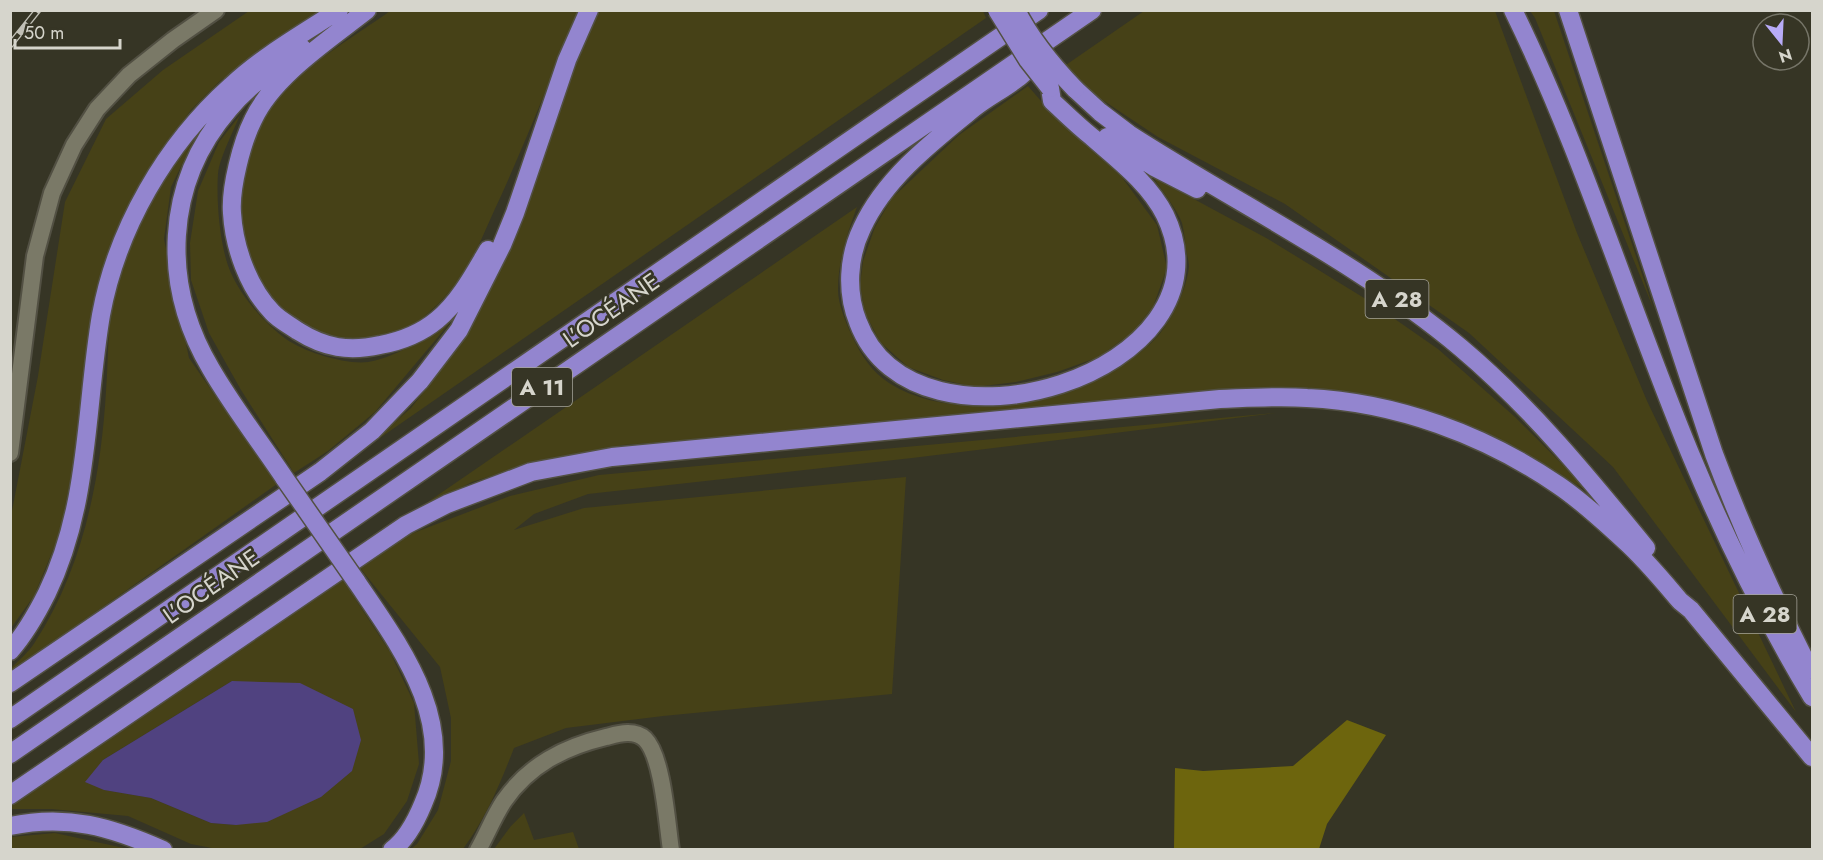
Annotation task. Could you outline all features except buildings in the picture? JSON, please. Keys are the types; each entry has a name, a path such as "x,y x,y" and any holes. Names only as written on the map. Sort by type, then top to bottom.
{"highway":[{"path":"10,651 32,621 55,577 70,529 80,493 102,312 114,265 136,213 159,170 197,119 232,85 268,56 339,10"},
{"path":"355,10 255,82 229,109 207,138 184,188 175,246 182,302 210,368 356,581 412,669 426,700 434,732 434,762 428,793 414,824 392,849"},
{"path":"367,10 319,47 279,83 253,119 238,161 232,212 241,258 256,291 273,314 303,334 332,348 366,349 400,341 420,332 439,318 472,277 492,243 515,194 524,187"},
{"path":"10,683 303,484 372,431 420,381 459,330 502,245 567,60 589,10"},
{"path":"997,10 1028,60 1060,94 1156,200 1165,215 1175,253 1175,274 1167,300 1150,328 1133,346 1089,374 1045,388 1010,394 945,393 902,376 882,360 861,332 853,310 850,289 853,252 861,229 884,191 916,158 975,108 1019,77 1075,23"},
{"path":"1016,10 1052,65 1060,94"},
{"name":"L’OCÉANE","path":"10,719 1039,10"},
{"name":"L’OCÉANE","path":"10,754 1092,10"},
{"name":"A 28","path":"1513,10 1562,120 1692,459 1744,574 1812,697"},
{"path":"1568,10 1723,477 1759,568 1812,675"},
{"name":"A 28","path":"1060,94 1100,112 1129,134 1359,274 1460,346 1496,378 1589,477 1686,596 1691,610 1812,757"},
{"path":"10,795 406,525 447,504 531,472 612,458 1220,399 1269,397 1347,402 1395,412 1448,428 1488,445 1537,471 1625,541 1680,602 1691,610"},
{"path":"10,826 30,822 70,820 108,828 163,849"}],"street":[{"path":"10,453 35,256 52,193 74,145 97,109 129,75 216,10"},
{"path":"478,849 504,801 533,768 585,742 633,733 644,739 658,764 671,849"}],"shaded area":[{"path":"249,11 324,11 220,81 191,110 151,166 113,244 85,371 75,456 60,533 34,596 11,628 11,516 38,376 65,202 106,119 163,70"},
{"path":"390,11 580,11 474,256 459,280 434,308 411,326 394,334 376,338 344,338 306,325 282,309 264,288 251,264 243,237 240,208 242,179 248,151 258,125 282,93 317,62"},
{"path":"595,11 983,11 986,18 364,449 411,408 453,354 501,269"},
{"path":"1144,11 1495,11 1577,233 1647,401 1796,712 1613,467 1469,333 1285,204 1158,137 1080,85 1063,67"},
{"path":"1530,11 1554,11 1654,310 1535,18"},
{"path":"1028,86 1048,109 1121,176 1157,225 1167,268 1153,307 1133,332 1099,357 1057,372 1016,382 975,387 943,380 908,367 880,342 865,313 860,285 863,261 875,227 892,198 959,135"},
{"path":"240,115 219,168 218,211 227,263 235,282 254,309 270,326 294,344 314,353 348,362 368,362 405,349 459,312 375,412 328,451 294,473 241,390 209,333 191,280 190,243 198,191 219,142"},
{"path":"194,140 171,187 164,239 189,358 277,484 11,672 10,669 33,646 52,614 66,584 87,521 100,457 111,304 121,267 134,231 151,196"},
{"path":"1153,177 1268,239 1369,301 1438,349 1515,417 1592,494 1528,455 1465,424 1388,399 1329,390 1204,391 762,435 623,445 542,461 472,482 406,517 857,207 841,258 838,296 843,315 856,344 868,363 883,379 919,397 952,404 988,405 1025,401 1061,392 1095,379 1126,363 1158,336 1176,308 1187,277 1189,267 1182,223"},
{"path":"1276,413 912,458 588,494 534,514 514,530 584,508 906,477 892,694 663,716 566,728 514,748 486,813 463,849 411,849 417,844 438,810 451,761 451,718 440,667 360,568 408,535 510,496 599,475"},
{"path":"341,577 390,652 414,703 419,764 407,801 384,834 360,849 217,849 191,844 128,816 51,809 11,809 10,806","holes":["232,681 236,825 211,823 151,798 104,790 103,760"]},
{"path":"232,681 300,683 353,709 361,740 352,771 321,797 267,822 236,825 211,823 151,798 104,790 85,782 103,760"},
{"path":"1347,720 1386,735 1327,824 1319,849 1174,849 1175,768 1203,771 1293,766"},
{"path":"524,813 534,840 573,832 579,849 494,849"},
{"path":"55,833 126,849 11,849 11,837"}],"railway":[{"path":"10,45 38,10"}]}
